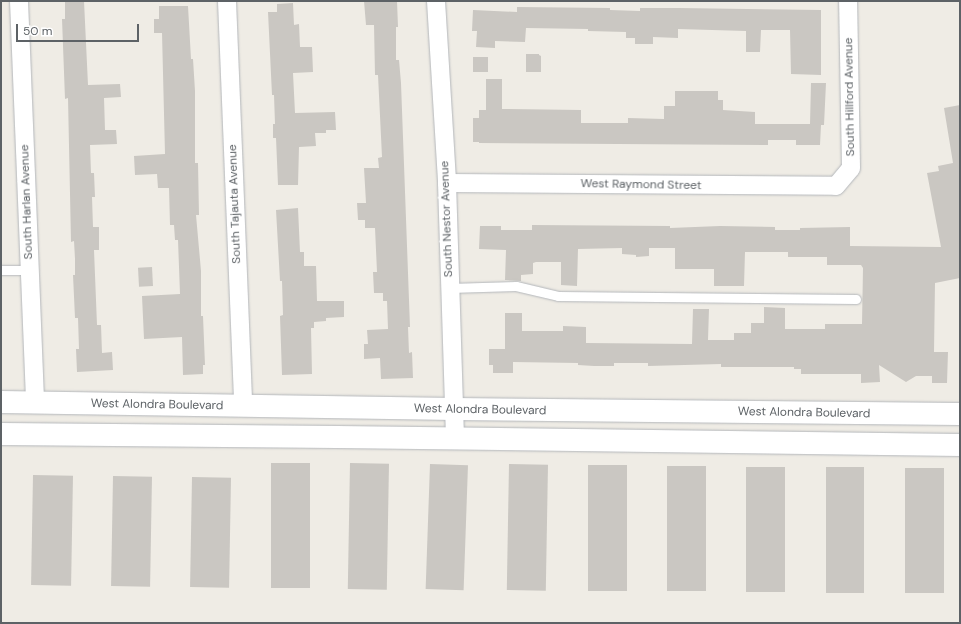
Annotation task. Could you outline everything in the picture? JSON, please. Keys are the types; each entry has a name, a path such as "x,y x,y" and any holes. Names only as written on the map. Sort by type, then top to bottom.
{"main road":[{"name":"West Alondra Boulevard","path":"1,402 454,409 960,414"},
{"path":"1,434 455,438 960,445"}],"street":[{"name":"South Harlan Avenue","path":"19,1 35,402"},
{"name":"South Tajauta Avenue","path":"226,1 243,406"},
{"name":"South Nestor Avenue","path":"436,1 447,183 449,288 455,438"},
{"name":"South Hillford Avenue","path":"836,186 851,168 848,1"},
{"name":"West Raymond Street","path":"447,183 836,186"}],"lane":[{"path":"1,270 30,270"},
{"path":"449,288 516,286 558,296 856,299"}],"building":[{"path":"65,1 84,1 88,85 120,84 121,97 104,98 105,130 116,130 117,144 90,145 91,173 94,173 95,197 92,197 93,227 99,227 99,250 94,250 97,325 101,325 102,353 112,352 113,370 77,372 76,349 79,349 78,318 75,318 73,275 75,275 75,259 74,241 71,242 68,98 65,99 62,19 65,19"},
{"path":"364,1 397,1 398,27 396,27 396,60 399,60 401,83 410,327 408,327 409,353 412,352 413,378 381,379 380,358 364,359 364,344 368,344 367,330 388,329 387,301 383,301 383,293 374,293 373,272 377,272 375,228 365,228 365,220 358,220 357,203 366,203 364,168 379,168 378,158 382,157 378,75 375,75 374,25 366,25"},
{"path":"293,3 294,25 299,24 300,47 312,47 313,72 293,73 295,113 335,112 336,130 326,130 326,133 315,133 316,146 299,147 298,185 278,185 276,138 273,138 273,124 275,124 274,95 272,95 268,12 277,12 277,4"},
{"path":"159,6 188,6 191,59 193,59 195,91 195,163 198,163 199,215 196,215 201,271 201,316 203,316 205,365 203,365 203,374 183,375 182,337 144,339 142,296 180,294 178,240 175,240 174,225 170,225 169,188 158,188 157,174 135,175 134,156 165,154 162,33 154,33 154,19 159,19"},
{"path":"517,7 610,8 610,10 640,11 640,8 821,10 821,75 791,74 790,30 761,30 760,52 746,52 746,31 678,29 678,38 653,37 653,44 635,44 635,38 626,38 626,32 588,31 588,29 526,28 525,42 495,41 495,48 476,47 477,31 472,31 473,10 517,12"},
{"path":"526,54 539,54 541,56 541,72 526,72"},
{"path":"473,57 488,57 488,72 473,72"},
{"path":"486,79 502,79 502,109 581,110 581,123 628,123 628,118 664,119 664,106 675,106 675,91 718,91 718,100 723,100 723,110 755,112 755,124 810,124 811,83 826,83 824,125 821,125 820,145 796,145 796,140 768,140 768,145 479,143 473,142 473,118 479,118 479,110 486,110"},
{"path":"960,105 960,278 935,283 934,352 948,352 947,383 932,383 932,376 916,376 906,382 879,365 880,382 861,383 861,374 801,374 801,369 794,369 794,367 721,367 721,364 648,366 648,363 614,363 614,366 594,366 578,365 578,363 513,362 513,373 493,373 493,365 489,365 489,349 505,349 505,313 522,313 522,331 563,331 563,326 586,327 586,343 692,344 693,309 709,309 708,340 734,340 734,333 751,333 751,323 764,323 764,307 785,308 785,329 825,329 825,324 862,324 863,268 861,265 827,265 827,257 788,257 788,252 745,252 744,286 714,286 714,269 675,269 675,248 649,248 649,256 636,257 636,255 622,254 622,248 578,249 577,286 561,285 561,262 536,262 533,263 533,274 521,275 521,281 505,280 506,250 479,249 480,226 501,226 501,230 532,230 532,225 670,226 670,228 720,226 775,227 775,230 850,227 850,246 941,247 927,173 939,171 938,166 953,163 944,108"},
{"path":"298,208 300,252 304,252 304,266 316,266 317,301 344,301 344,317 326,318 326,321 314,322 314,328 311,328 312,374 282,375 280,316 283,315 282,281 280,281 276,210"},
{"path":"152,267 153,286 139,287 138,268"},
{"path":"271,463 310,463 310,588 271,588"},
{"path":"350,463 389,464 387,590 348,589"},
{"path":"430,464 468,465 464,590 426,589"},
{"path":"509,464 548,465 546,591 507,590"},
{"path":"588,465 627,465 627,591 588,591"},
{"path":"667,466 706,466 706,591 667,591"},
{"path":"746,467 785,467 785,592 746,592"},
{"path":"826,467 864,467 864,593 826,593"},
{"path":"905,468 944,468 944,593 905,593"},
{"path":"33,475 73,476 71,586 31,585"},
{"path":"113,476 152,477 150,587 111,586"},
{"path":"192,477 231,478 229,588 190,587"}]}
